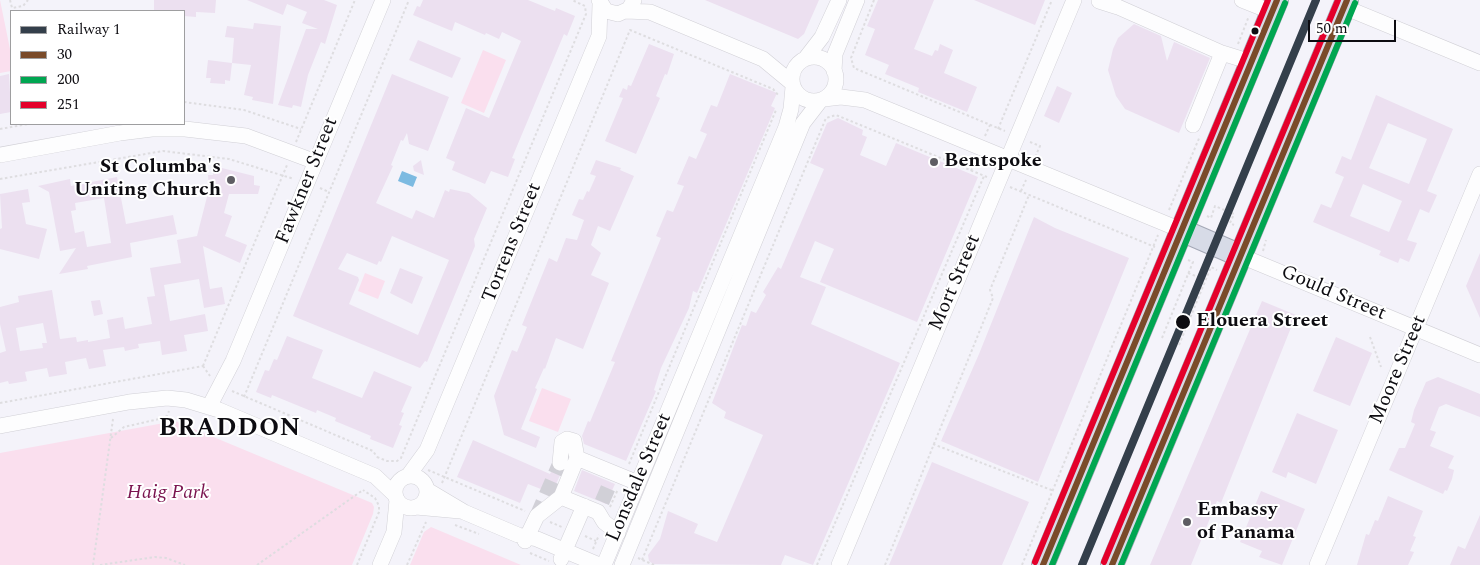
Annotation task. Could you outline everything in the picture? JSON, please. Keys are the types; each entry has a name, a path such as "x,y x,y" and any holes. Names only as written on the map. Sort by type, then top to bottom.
{"highway":[{"path":"1112,565 1346,3"},
{"path":"1043,565 1252,62 1274,4"},
{"path":"1181,230 1241,256"}],"street":[{"name":"Fawkner Street","path":"214,409 230,380 233,361 383,0"},
{"path":"638,0 650,12"},
{"path":"792,85 793,70 822,38 839,0"},
{"path":"822,100 834,88 835,54 857,0"},
{"name":"Mort Street","path":"839,565 1074,0"},
{"path":"1242,0 1274,4"},
{"path":"1098,1 1118,7 1222,53 1252,62"},
{"path":"599,2 609,13 627,8 650,12 763,59 792,85 801,98 812,102 841,97 865,100 1181,230"},
{"name":"Torrens Street","path":"599,2 599,36"},
{"path":"1346,3 1480,63"},
{"name":"Torrens Street","path":"406,477 427,450 599,36 627,8"},
{"path":"1194,125 1222,53"},
{"path":"763,59 804,59 811,57 823,59 829,63 835,73 865,100"},
{"name":"Lonsdale Street","path":"622,565 684,394 767,191 790,117 792,85"},
{"name":"Lonsdale Street","path":"767,191 803,123 822,100"},
{"path":"0,154 120,133 152,129 186,129 246,136 316,162"},
{"name":"Moore Street","path":"1317,565 1480,174"},
{"name":"Gould Street","path":"1241,256 1480,356"},
{"name":"Lonsdale Street","path":"604,565 638,484 684,394"},
{"path":"0,426 115,405 169,398 186,400 214,409 375,476 417,477 425,486 464,512 588,564"},
{"path":"523,538 537,516 561,497 577,458 574,441 567,439 560,447 560,463"},
{"name":"Torrens Street","path":"425,486 427,450"},
{"path":"577,458 616,477 638,484"},
{"path":"375,476 404,507 464,512"},
{"path":"394,532 397,483 406,477"},
{"path":"380,565 394,532 415,507 424,501 425,486"},
{"path":"561,497 597,510 618,533"},
{"path":"563,555 597,510"}],"path":[{"path":"10,0 12,8 23,6 28,0"},
{"path":"185,102 244,110 301,130 355,0"},
{"path":"409,0 244,397 373,451 377,457 387,461 397,461 401,458 586,14 585,6 572,0"},
{"path":"874,0 851,58 854,68 1040,146"},
{"path":"998,129 1052,0"},
{"path":"444,478 630,30 773,89 779,99"},
{"path":"588,564 597,510 616,477 779,104"},
{"path":"642,560 823,124 827,117 836,115"},
{"path":"0,129 22,125"},
{"path":"0,179 163,151 229,158 283,174 203,366 0,403"},
{"path":"817,565 984,176"},
{"path":"885,565 993,298 990,290 1029,195"},
{"path":"1211,218 1215,206 1234,214 1230,223"},
{"path":"1264,249 1267,240"},
{"path":"1022,565 1153,246"},
{"path":"1162,338 1193,262"},
{"path":"1179,345 1211,267"},
{"path":"1188,272 1206,280"},
{"path":"1370,337 1381,367"},
{"path":"110,440 114,434 124,427 167,416 169,398"},
{"path":"93,565 115,405"},
{"path":"934,444 1054,491"},
{"path":"257,565 363,490 375,498 379,506 379,512 357,565"},
{"path":"406,565 424,523 431,516"},
{"path":"100,565 156,557 166,558 185,565"}],"green space":[{"path":"0,0 10,49 10,71 0,73"},
{"path":"483,50 506,60 484,113 461,103"},
{"path":"365,273 385,281 378,299 358,291"},
{"path":"542,388 571,399 558,432 529,421"},
{"name":"Haig Park","path":"175,421 372,503 374,507 373,514 352,565 0,565 0,453"},
{"path":"431,527 521,565 410,565 424,532"}],"water":[{"path":"402,171 417,177 413,187 398,181"}],"building":[{"path":"154,0 216,0 215,13 196,12 196,17 185,16 185,10 154,10"},
{"path":"247,0 324,0 337,5 325,44 321,42 308,75 301,107 293,105 292,108 278,105 306,29 318,29 302,23 307,12 287,4 283,15"},
{"path":"423,0 528,0 555,11 556,8 575,16 567,36 564,34 512,158 515,159 508,177 491,171 485,184 452,170 455,162 446,158 466,108 489,118 521,41 502,32 499,39 486,33 485,35 455,22 452,31 413,15 417,6 420,7"},
{"path":"705,0 819,0 804,34 798,39"},
{"path":"878,0 934,0 914,49 932,56 935,50 938,51 940,44 953,50 944,73 977,87 967,112 918,92 919,88 885,74 889,65 865,55 875,29 867,26"},
{"path":"974,0 1045,0 1035,25"},
{"path":"254,23 281,26 273,104 252,100 253,97 244,95 251,65 232,63 234,38 225,37 227,26 253,29"},
{"path":"1134,24 1161,36 1167,61 1174,42 1210,58 1179,133 1125,109 1116,96 1108,70 1113,49 1118,38"},
{"path":"418,40 461,58 452,78 409,60"},
{"path":"649,44 674,54 667,75 665,74 656,96 660,98 636,154 605,141 623,98 619,97 623,88 627,90 628,85 631,86"},
{"path":"208,60 232,63 230,81 225,80 225,84 210,83 211,78 206,78"},
{"path":"9,74 10,112 0,114 0,76"},
{"path":"392,74 449,97 428,151 409,144 407,133 403,141 401,140 391,165 393,166 376,203 412,219 416,210 434,218 445,190 449,192 450,189 469,193 487,208 474,239 475,246 427,362 425,361 420,368 293,316","holes":["392,236 449,260 418,335 349,304 359,280 358,277 338,269 347,253 377,265 379,261 381,262"]},
{"path":"730,74 777,93 771,106 775,108 697,293 693,291 689,308 661,368 654,390 656,391 626,461 584,444 582,436 588,421 590,422 615,362 611,361 661,238 656,236 667,210 673,212 684,186 677,184 689,156 696,159 707,134 700,131 711,105 717,107"},
{"path":"1057,86 1072,93 1059,123 1044,116"},
{"path":"1376,95 1453,129 1427,191 1437,195 1429,213 1420,209 1407,240 1417,243 1409,262 1400,258 1398,263 1379,255 1381,251 1313,222 1321,204 1331,208 1344,177 1335,173 1342,156 1351,160","holes":["1388,123 1427,139 1409,184 1369,168","1363,184 1402,201 1389,232 1350,216"]},
{"path":"838,118 863,130 862,135 867,137 860,155 886,166 896,143 978,177 917,322 820,282 834,249 815,241 800,277 826,287 811,324 900,363 813,565 785,555 781,565 653,564 649,561 648,555 660,539 668,511 698,524 694,533 717,542 763,435 724,418 726,412 712,403 742,325 746,326 751,311 756,313 766,295 763,292 778,267 781,269 824,169 810,163 827,123"},
{"path":"421,160 424,175 414,171 413,166"},
{"path":"596,160 621,168 620,170 634,176 610,231 598,226 591,245 601,253 591,275 609,283 583,349 556,338 545,369 535,388 537,389 521,429 540,437 536,448 504,435 494,396 512,350 517,352 527,327 522,325 549,258 557,262 566,238 577,240 584,220 572,215 579,199 583,200 587,191 589,192 596,176 590,174"},
{"path":"214,166 254,176 254,185 260,186 258,194 229,194 224,213 232,216 225,236 247,245 240,263 203,246 210,289 222,287 225,304 204,308 199,279 164,285 170,321 205,314 208,331 184,335 187,351 162,355 160,341 138,344 139,348 125,351 124,347 103,350 106,366 89,369 86,358 65,362 67,374 49,377 47,368 25,372 27,381 9,384 8,381 0,383 0,353 6,351 0,324 0,307 19,302 18,296 52,290 60,339 76,337 77,342 88,340 88,342 110,338 107,320 123,317 125,329 152,324 147,297 155,296 150,268 181,263 177,240 197,236 209,189 208,175 213,175","holes":["43,323 47,343 42,343 43,348 20,351 16,328"]},
{"path":"117,177 126,224 173,215 177,234 130,243 132,257 87,266 88,269 59,274 76,248 60,251 49,192 38,186 70,179 71,186","holes":["104,198 111,243 87,247 84,231 75,233 71,211 76,210 75,203"]},
{"path":"28,189 30,202 22,203 26,224 47,229 39,259 0,249 0,229 2,228 0,194"},
{"path":"1034,217 1055,228 1129,258 1038,482 941,441 979,354"},
{"path":"1480,253 1480,318 1466,286"},
{"path":"400,268 423,277 412,304 390,293"},
{"path":"100,300 103,314 94,316 91,301"},
{"path":"1262,301 1296,315 1221,503 1217,501 1191,565 1150,565"},
{"path":"287,336 323,350 312,378 362,398 374,371 412,387 401,412 404,413 399,425 402,426 393,448 370,439 371,436 335,421 336,418 317,410 316,413 272,395 271,398 256,392 265,370 269,371 274,359 277,360"},
{"path":"1336,337 1372,353 1350,406 1313,391"},
{"path":"1438,377 1480,394 1480,417 1446,404 1439,407 1430,430 1436,432 1430,446 1454,456 1448,468 1454,470 1452,479 1447,491 1445,490 1443,494 1389,470 1399,448 1405,448 1415,424 1411,422 1414,410 1426,382"},
{"path":"1297,413 1338,430 1316,484 1288,472 1286,478 1272,472"},
{"path":"473,440 550,474 552,470 561,473 553,491 551,493 528,484 520,503 457,477"},
{"path":"932,462 1029,502 1002,565 889,565"},
{"path":"582,470 615,484 606,504 574,491"},
{"path":"1261,491 1305,509 1282,565 1259,557 1262,551 1240,542"},
{"path":"1388,496 1423,511 1413,536 1416,537 1410,551 1414,552 1408,565 1357,565 1366,534 1369,535 1375,520 1378,521"},
{"path":"1480,515 1480,565 1450,565 1458,546 1465,549"}],"tunnel":[{"path":"537,516 560,463"},
{"path":"602,502 611,481"}],"rail line":[{"name":"1","path":"1082,565 1316,0"}],"transit line":[{"name":"251","path":"1035,562 1268,0"},
{"name":"30","path":"1043,565 1277,0"},
{"name":"251","path":"1104,562 1338,0"},
{"name":"30","path":"1112,565 1347,0"},
{"name":"200","path":"1052,565 1285,3"},
{"name":"200","path":"1121,565 1355,3"}],"place":[{"name":"Bentspoke","path":"934,162"},
{"name":"St Columba's Uniting Church","path":"231,180"},
{"name":"Elouera Street","path":"1183,322"},
{"name":"Embassy of Panama","path":"1187,522"}],"district":[{"name":"BRADDON","path":"230,430"}]}
